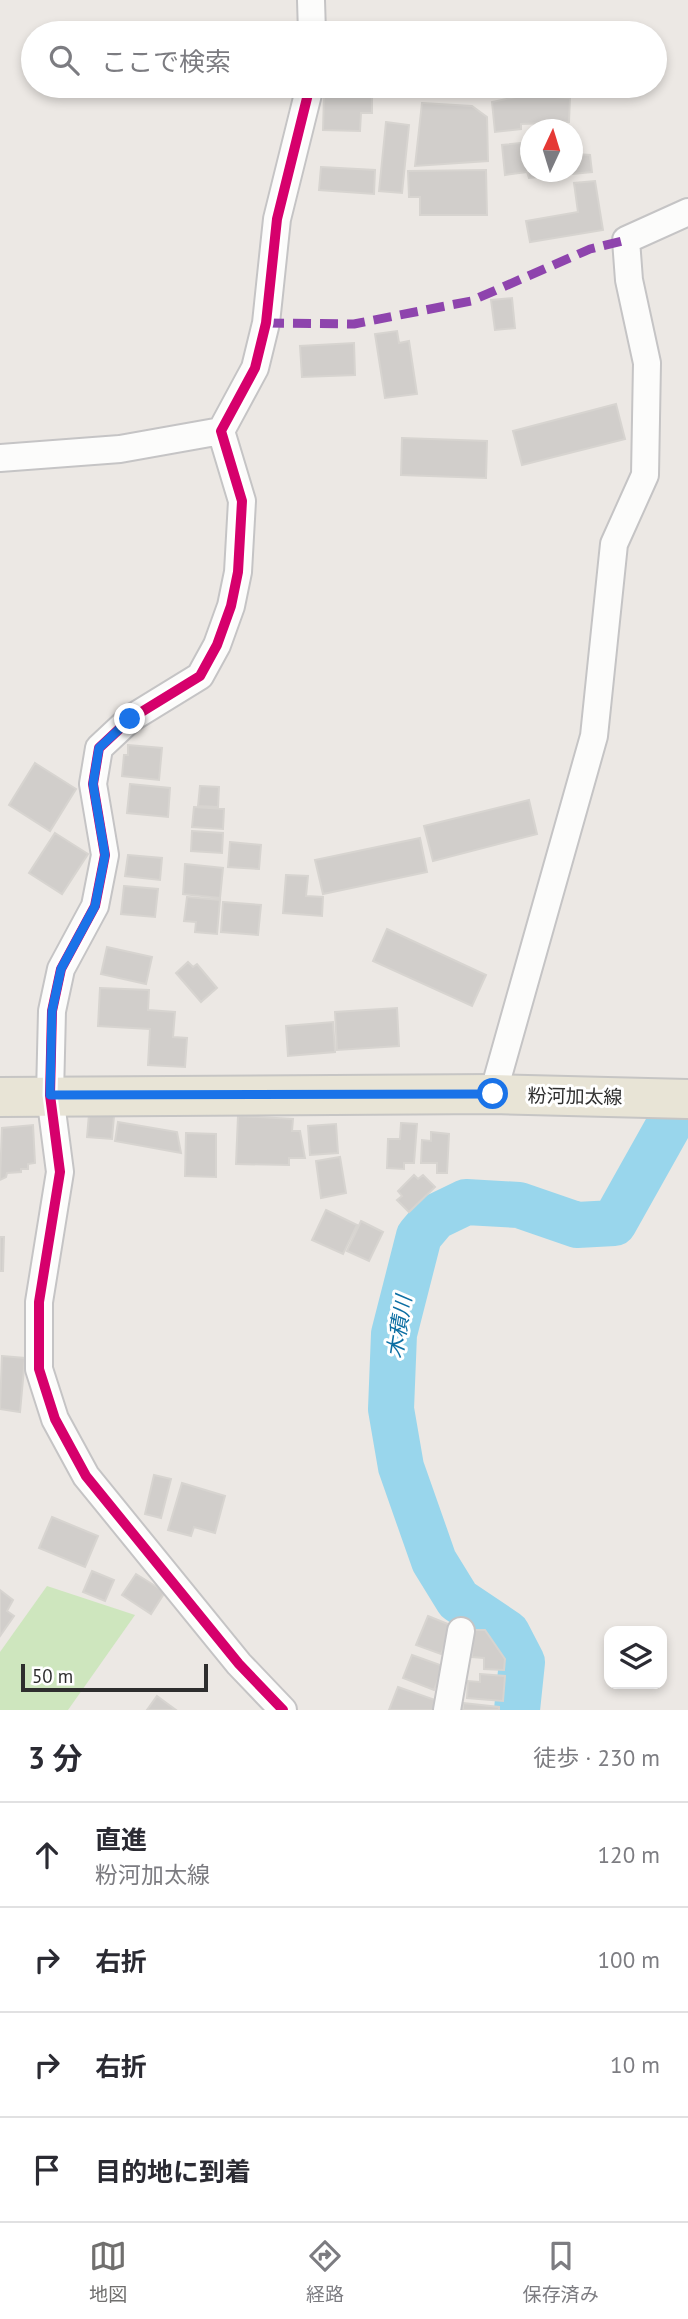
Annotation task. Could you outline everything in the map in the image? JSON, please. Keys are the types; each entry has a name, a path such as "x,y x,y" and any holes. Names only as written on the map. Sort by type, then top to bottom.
{"main road":[{"name":"粉河加太線","path":"0,1097 493,1094 688,1099"}],"street":[{"path":"311,0 312,21"},
{"path":"283,1710 239,1664 86,1476 55,1419 39,1368 39,1302 60,1172 50,1095 52,1011 61,969 95,906 105,855 93,784 99,748 130,719 200,676 217,645 231,606 238,572 242,501 222,431 255,368 266,323 277,219 307,98"},
{"path":"493,1094 594,736 614,544 645,475 647,363 629,279 626,240 688,212"},
{"path":"0,458 120,449 222,431"},
{"path":"447,1710 461,1631"}],"green space":[{"path":"47,1586 135,1615 68,1710 0,1710 0,1652"}],"building":[{"path":"324,98 372,98 372,113 361,113 360,131 323,130"},
{"path":"511,98 570,98 569,119 520,119 520,129 495,132 492,102"},
{"path":"422,103 472,106 487,117 488,161 415,166"},
{"path":"386,122 409,125 402,193 379,191"},
{"path":"520,143 520,173 505,175 502,145"},
{"path":"583,154 590,155 592,172 583,173"},
{"path":"321,167 375,170 374,194 319,190"},
{"path":"486,170 487,215 420,215 420,197 409,197 408,171"},
{"path":"595,181 603,230 530,242 526,221 578,212 574,183"},
{"path":"512,298 515,328 495,330 491,300"},
{"path":"397,331 399,343 409,341 417,394 385,398 375,334"},
{"path":"354,343 355,375 302,377 300,346"},
{"path":"616,404 625,439 522,465 513,431"},
{"path":"402,438 487,441 486,478 401,475"},
{"path":"128,745 162,748 159,780 122,776"},
{"path":"35,763 76,789 50,831 9,805"},
{"path":"130,784 170,788 168,817 127,813"},
{"path":"200,786 219,787 218,807 198,806"},
{"path":"529,800 537,834 433,861 424,826"},
{"path":"194,807 224,809 223,829 192,827"},
{"path":"192,831 223,833 222,853 191,851"},
{"path":"55,833 88,854 62,894 29,873"},
{"path":"420,838 427,872 323,894 315,860"},
{"path":"230,842 261,845 259,869 228,867"},
{"path":"128,855 162,858 160,880 125,876"},
{"path":"185,864 223,868 220,898 183,894"},
{"path":"286,875 308,876 306,896 323,897 322,916 283,913"},
{"path":"124,886 158,889 155,917 121,914"},
{"path":"187,897 220,900 217,934 195,932 196,922 184,921"},
{"path":"223,902 261,905 258,935 221,932"},
{"path":"387,929 486,975 472,1006 373,961"},
{"path":"107,947 152,957 146,984 101,974"},
{"path":"188,962 193,967 197,964 217,988 201,1002 176,973"},
{"path":"100,988 149,990 148,1010 175,1012 173,1037 187,1038 185,1067 148,1065 150,1029 98,1026"},
{"path":"397,1008 399,1046 337,1050 335,1012"},
{"path":"333,1022 335,1052 288,1056 286,1026"},
{"path":"89,1114 114,1116 112,1139 87,1137"},
{"path":"238,1116 293,1119 292,1131 300,1131 305,1158 289,1158 289,1165 236,1164"},
{"path":"118,1122 177,1132 181,1153 115,1141"},
{"path":"401,1123 417,1124 414,1163 404,1163 404,1169 387,1168 388,1139 400,1139"},
{"path":"336,1124 338,1153 310,1155 308,1126"},
{"path":"33,1125 35,1163 28,1164 28,1169 21,1169 21,1172 7,1173 6,1177 0,1180 2,1128"},
{"path":"431,1132 449,1134 447,1173 437,1173 437,1163 421,1163 422,1140 431,1141"},
{"path":"186,1133 216,1134 216,1177 185,1176"},
{"path":"340,1157 346,1193 321,1198 316,1161"},
{"path":"414,1175 418,1179 423,1175 435,1187 409,1212 397,1200 402,1196 398,1191"},
{"path":"326,1210 357,1225 343,1254 312,1240"},
{"path":"361,1221 383,1232 369,1261 347,1251"},
{"path":"0,1237 4,1237 3,1271 0,1271"},
{"path":"2,1356 25,1358 20,1412 0,1409"},
{"path":"154,1475 171,1479 161,1518 145,1514"},
{"path":"182,1483 225,1496 215,1533 194,1527 191,1536 168,1530"},
{"path":"52,1517 98,1536 85,1567 39,1548"},
{"path":"92,1571 114,1580 105,1601 83,1592"},
{"path":"136,1574 165,1592 151,1614 122,1595"},
{"path":"0,1590 13,1600 7,1611 14,1616 0,1636"},
{"path":"428,1616 453,1626 441,1654 416,1645"},
{"path":"473,1630 485,1630 505,1659 504,1670 484,1669 484,1658 472,1657"},
{"path":"412,1655 443,1666 434,1690 403,1678"},
{"path":"480,1674 505,1676 503,1701 467,1698 468,1681 480,1682"},
{"path":"398,1687 438,1701 434,1710 389,1710"},
{"path":"157,1696 176,1710 147,1710"},
{"path":"463,1703 499,1707 499,1710 463,1710"}],"waterway":[{"name":"木積川","path":"517,1710 522,1662 507,1633 458,1600 434,1561 401,1467 391,1409 394,1334 419,1236 435,1217 466,1202 519,1205 577,1225 614,1223 674,1116"}],"marked path":[{"path":"266,323 354,324 471,301 590,249 626,240"}],"cycle path":[{"path":"283,1710 239,1664 86,1476 55,1419 39,1369 39,1302 60,1172 50,1095 52,1011 61,969 95,906 105,855 93,784 99,748 130,719 200,676 217,645 231,606 238,572 242,501 221,431 255,368 266,323 277,219 307,98"}],"route":[{"path":"130,719 99,748 93,784 105,855 95,906 61,969 52,1011 50,1095 493,1094"}]}
